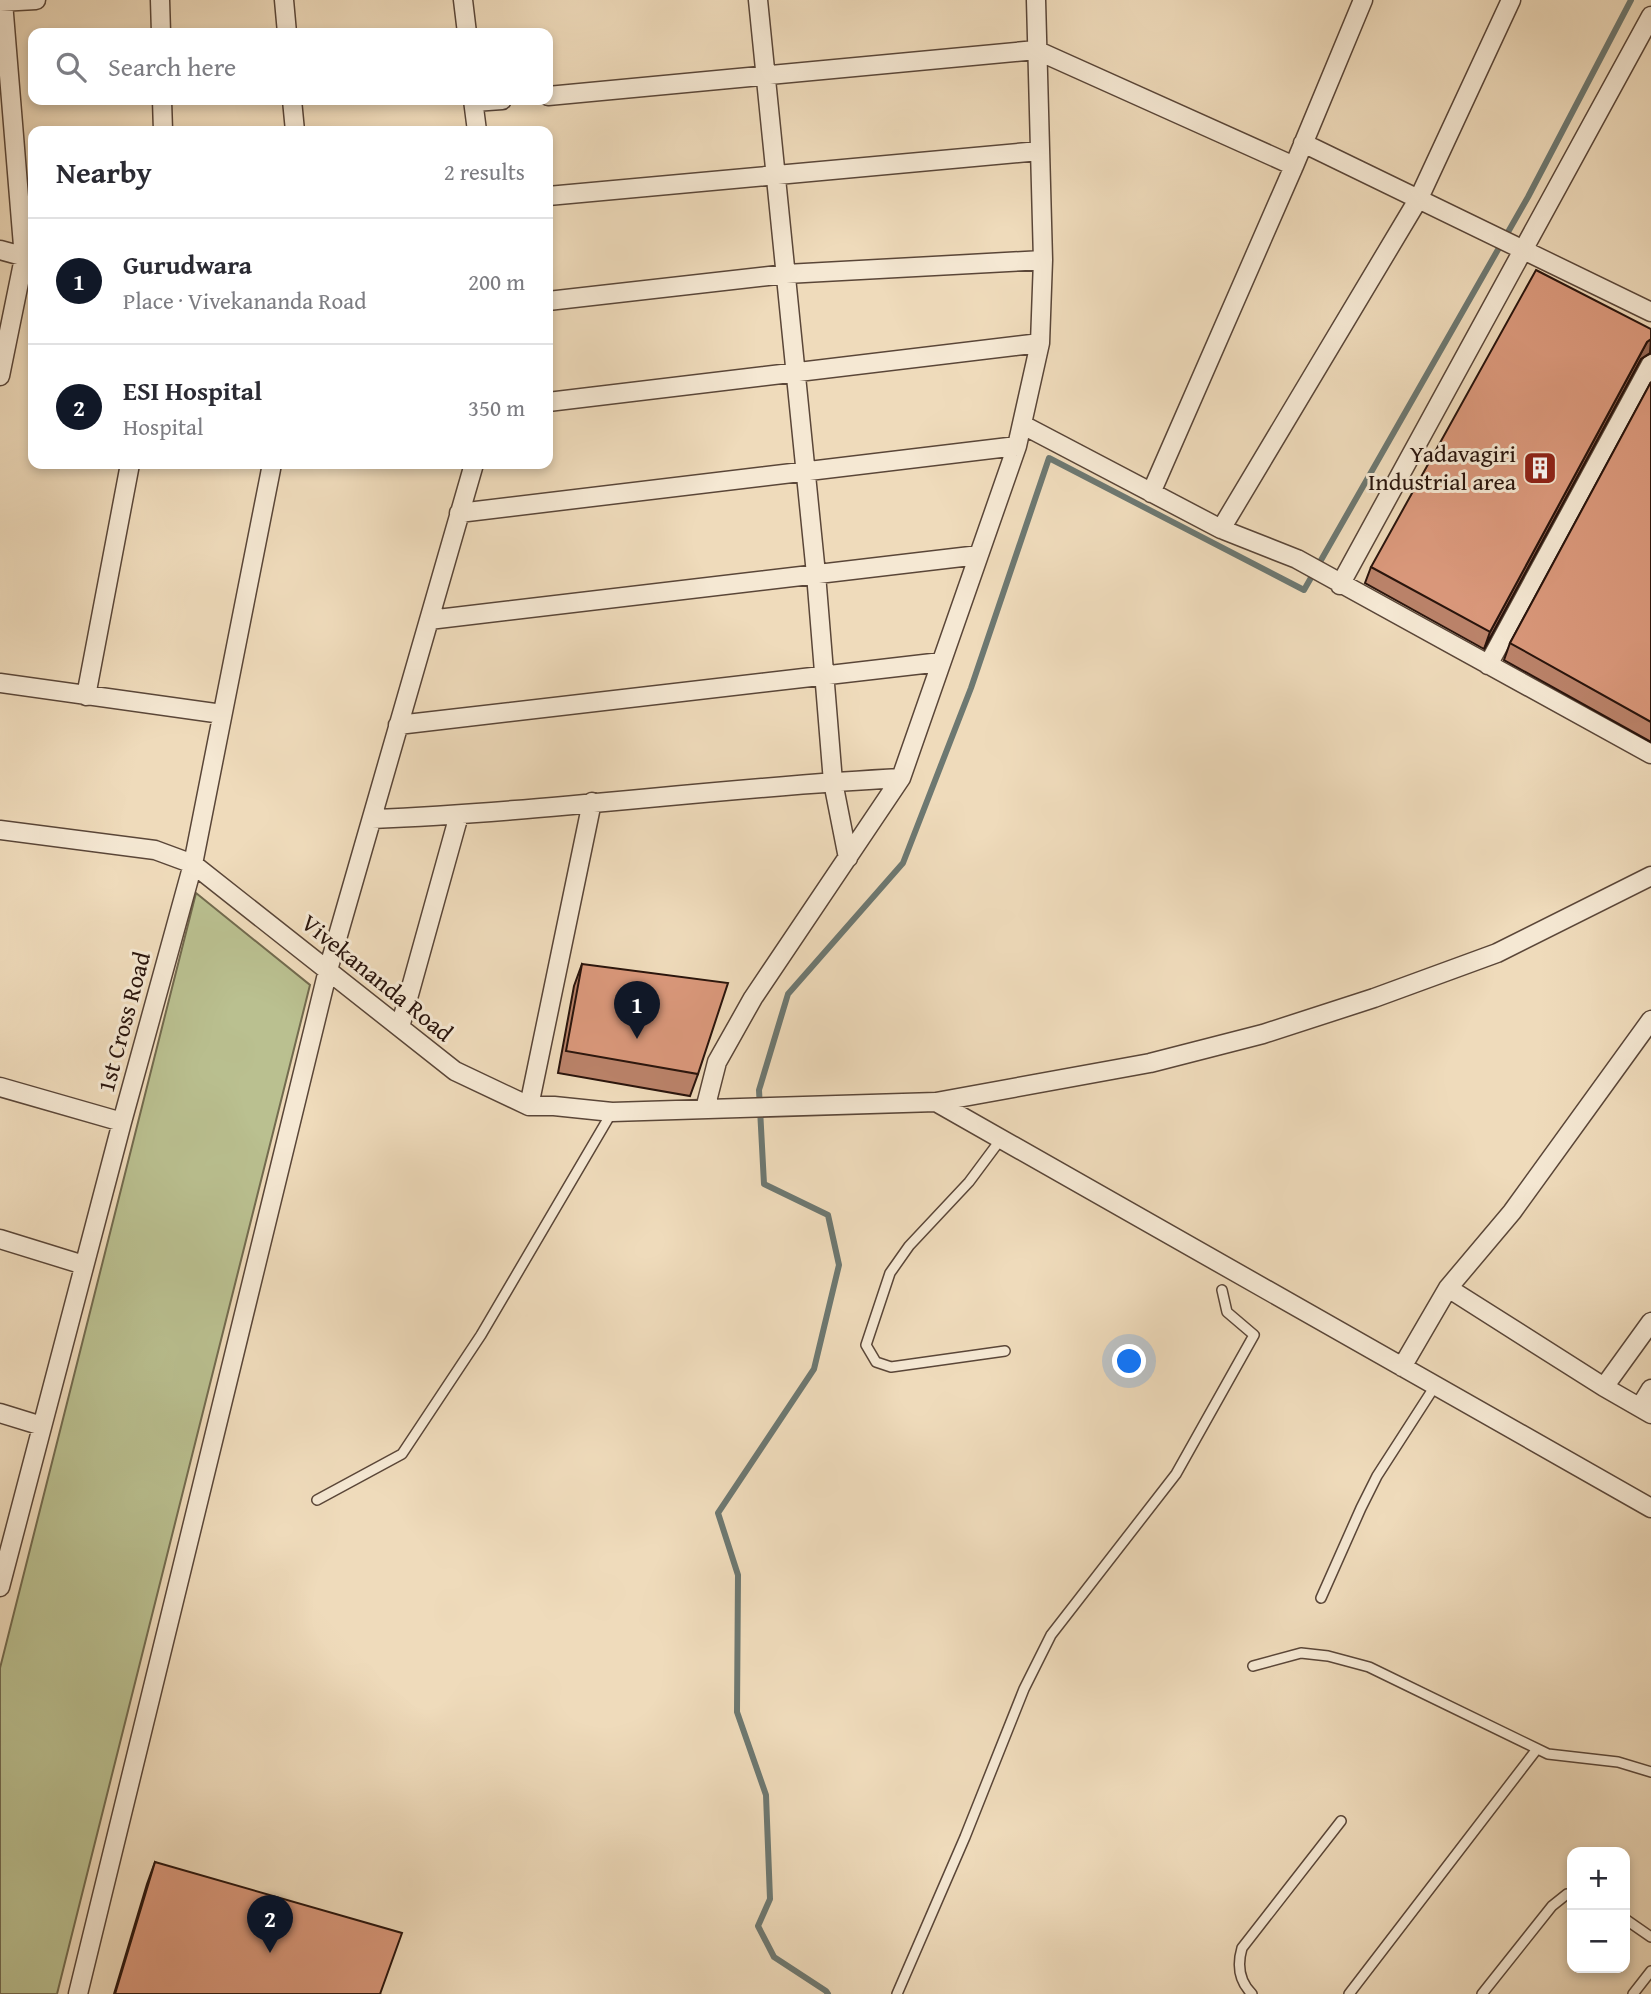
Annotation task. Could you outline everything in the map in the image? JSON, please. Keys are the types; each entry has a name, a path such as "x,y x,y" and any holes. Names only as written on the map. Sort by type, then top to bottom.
{"street":[{"path":"28,249 2,2 36,0"},
{"path":"160,0 161,28"},
{"path":"284,0 287,28"},
{"path":"463,0 466,28"},
{"path":"758,0 816,574 833,782 848,858"},
{"path":"705,1109 717,1062 752,998 901,778 1017,446 1029,428 1040,343 1043,260 1036,0"},
{"path":"1152,493 1363,0"},
{"path":"1221,529 1419,198 1511,0"},
{"path":"1336,582 1651,16"},
{"path":"553,96 1036,50 1294,166"},
{"path":"162,105 163,126"},
{"path":"292,105 295,126"},
{"path":"474,105 476,126"},
{"path":"1303,143 1651,312"},
{"path":"553,196 1039,151"},
{"path":"0,250 28,258"},
{"path":"553,300 786,274 1043,260"},
{"path":"0,376 28,262"},
{"path":"553,401 1040,343"},
{"path":"1488,664 1651,364"},
{"path":"1029,428 1221,529 1297,559 1651,754"},
{"path":"459,513 1017,446"},
{"path":"86,696 129,469"},
{"name":"1st Cross Road","path":"0,1587 3,1566 193,864 270,469"},
{"path":"78,1994 328,970 472,469"},
{"path":"429,620 979,555"},
{"path":"398,725 941,662"},
{"path":"0,683 222,714"},
{"path":"372,819 459,815 901,778"},
{"path":"529,1107 592,802"},
{"path":"400,1027 459,815"},
{"name":"Vivekananda Road","path":"0,830 155,850 193,864 455,1071 529,1107 554,1106 612,1112 936,1102 1150,1063 1275,1030 1374,998 1497,953 1651,876"},
{"path":"1402,1367 1448,1288 1512,1212 1651,1020"},
{"path":"0,1087 122,1122"},
{"path":"936,1102 1651,1508"},
{"path":"0,1240 84,1265"},
{"path":"1448,1288 1645,1411 1651,1389"},
{"path":"1604,1387 1651,1322"},
{"path":"0,1413 42,1426"}],"lane":[{"path":"317,1500 402,1454 481,1335 612,1112"},
{"path":"1001,1139 969,1182 909,1246 890,1273 866,1345 876,1362 891,1367 1005,1351"},
{"path":"897,1994 965,1837 1024,1689 1051,1635 1176,1475 1254,1335 1227,1312 1222,1290"},
{"path":"1321,1598 1377,1476 1435,1386"},
{"path":"1253,1666 1301,1653 1328,1656 1369,1667 1537,1749 1563,1757 1618,1762 1651,1772"},
{"path":"1349,1994 1537,1749"},
{"path":"1252,1994 1237,1965 1242,1948 1341,1821"},
{"path":"1482,1994 1552,1906 1567,1894"},
{"path":"1630,1922 1651,1937"},
{"path":"1633,1994 1651,1971"}],"green space":[{"path":"196,893 310,985 57,1994 0,1994 0,1668"}],"building":[{"path":"1536,270 1651,329 1651,339 1490,632 1371,567"},
{"path":"1651,382 1651,722 1510,643"},
{"path":"582,964 728,983 698,1074 566,1051"},
{"path":"155,1862 402,1933 380,1994 115,1994"}],"waterway":[{"path":"828,1994 774,1957 758,1926 770,1899 766,1795 737,1712 738,1575 718,1513 814,1369 839,1265 828,1215 764,1184 759,1090 788,994 903,863 971,688 1049,458 1304,590 1528,197 1631,0"}],"place":[{"name":"Yadavagiri Industrial area","path":"1540,468"},
{"name":"Gurudwara","path":"637,1039"},
{"name":"ESI Hospital","path":"270,1953"}]}
